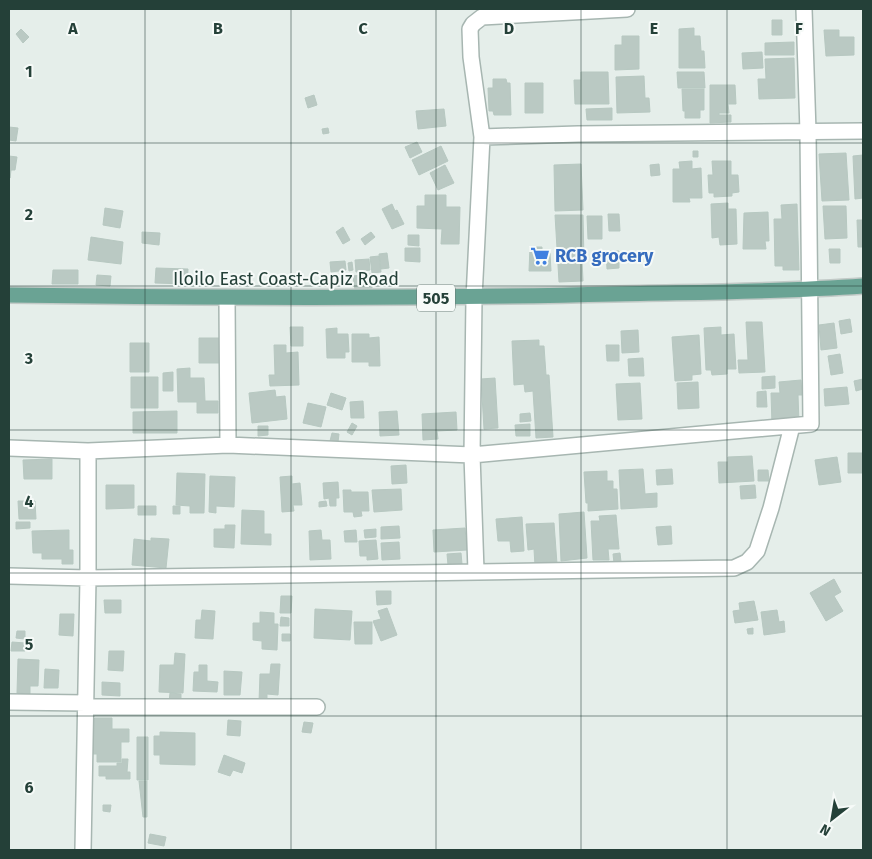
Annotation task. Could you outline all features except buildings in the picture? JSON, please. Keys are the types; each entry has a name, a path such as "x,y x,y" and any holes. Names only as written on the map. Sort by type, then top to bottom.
{"main road":[{"name":"Iloilo East Coast-Capiz Road","path":"9,295 227,298 474,298 809,290 863,286"}],"street":[{"path":"476,571 472,455 474,298 482,137 470,57 470,30 473,24 482,17 627,9"},
{"path":"9,448 88,451 228,445 472,455 811,424 808,132 804,9"},
{"path":"482,137 863,130"},
{"path":"227,298 228,445"},
{"path":"9,576 88,578 734,568 747,562 757,551 771,508 792,426"},
{"path":"83,850 88,578 88,451"},
{"path":"9,702 86,705 318,707"}],"place":[{"name":"RCB grocery","path":"540,256"}]}
